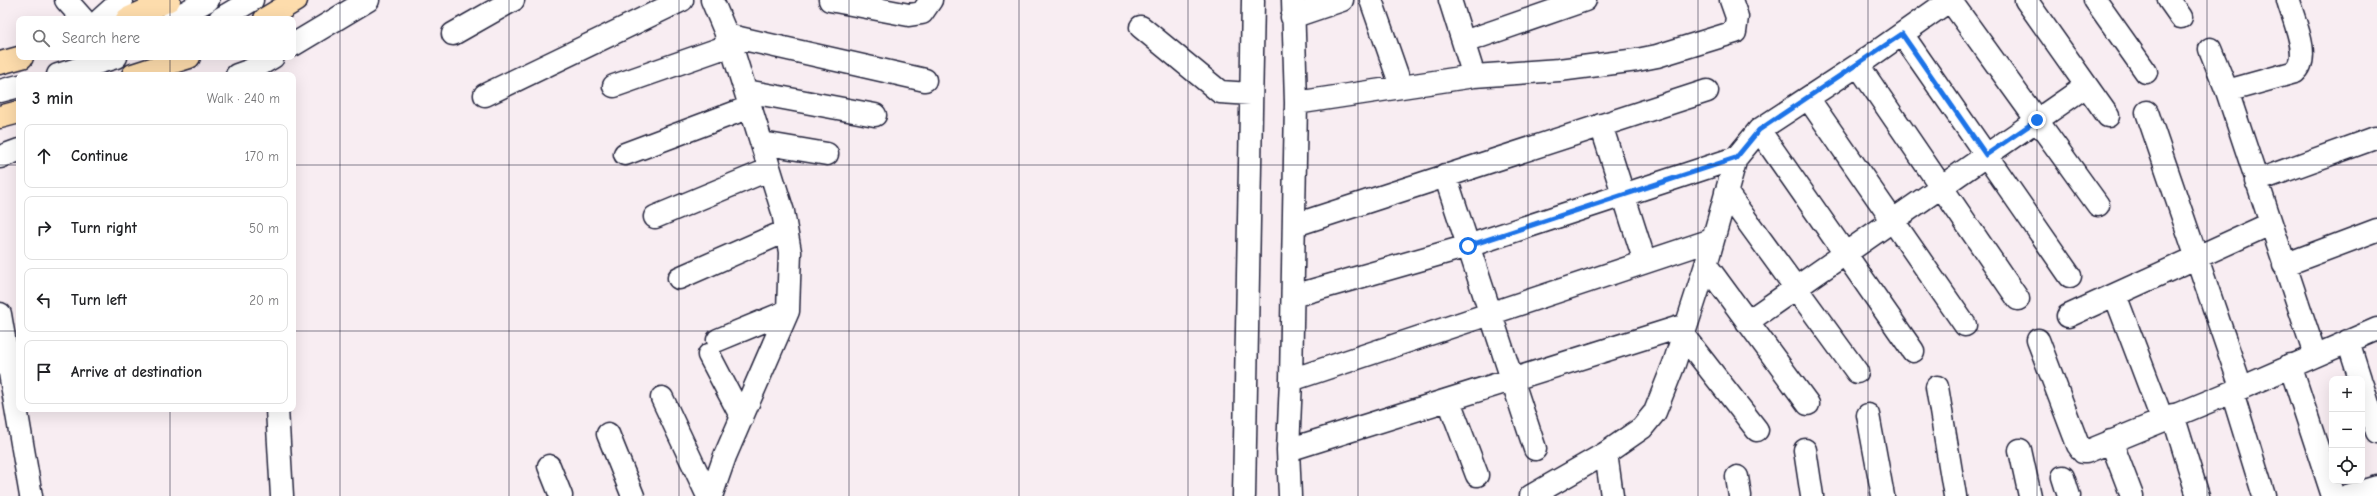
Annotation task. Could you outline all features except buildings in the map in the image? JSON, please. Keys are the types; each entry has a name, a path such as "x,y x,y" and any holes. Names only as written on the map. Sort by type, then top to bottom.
{"main road":[{"path":"134,16 169,0"},
{"path":"270,16 296,0"},
{"path":"0,63 16,59"},
{"path":"142,72 180,60"},
{"path":"0,117 16,113"}],"street":[{"path":"66,0 80,16"},
{"path":"104,16 122,0"},
{"path":"179,16 208,0"},
{"path":"225,16 252,0"},
{"path":"296,43 368,0"},
{"path":"452,34 513,0"},
{"path":"485,95 682,0"},
{"path":"710,496 725,456 788,311 790,252 783,212 768,170 762,142 729,40 712,0"},
{"path":"830,0 909,15 922,13 931,0"},
{"path":"1244,496 1253,0"},
{"path":"1290,496 1288,450 1295,225 1296,103 1293,8 1342,0"},
{"path":"1371,0 1401,86"},
{"path":"1450,0 1474,76"},
{"path":"1464,42 1585,0"},
{"path":"1296,103 1474,76 1559,70 1637,60 1731,34 1737,28 1737,17 1731,0"},
{"path":"1542,494 1606,453 1649,421 1661,398 1674,364 1706,265 1736,158 1759,130 1858,65 1950,0 2098,205"},
{"path":"2026,0 2108,116"},
{"path":"2095,0 2146,72"},
{"path":"2227,91 2295,72 2299,68 2302,63 2302,49 2288,0"},
{"path":"1141,27 1220,92 1251,94"},
{"path":"1902,34 2070,276"},
{"path":"614,86 729,40 925,80"},
{"path":"2210,49 2227,91 2256,182 2315,355"},
{"path":"66,72 92,60"},
{"path":"67,72 106,60"},
{"path":"247,69 266,60"},
{"path":"1858,65 2018,298"},
{"path":"1747,322 2086,86"},
{"path":"0,91 16,87"},
{"path":"1295,225 1707,91"},
{"path":"1808,98 1965,325"},
{"path":"625,154 748,99 875,115"},
{"path":"2147,112 2197,257 2237,390 2264,496"},
{"path":"1601,125 1645,262"},
{"path":"1759,130 1913,351"},
{"path":"2256,182 2375,138"},
{"path":"762,142 827,154"},
{"path":"0,157 16,151"},
{"path":"1293,296 1468,246 1736,158"},
{"path":"654,217 768,170"},
{"path":"1445,175 1535,449"},
{"path":"1726,192 1857,372"},
{"path":"2068,316 2270,224"},
{"path":"2284,265 2377,230"},
{"path":"679,278 786,231"},
{"path":"1291,380 1712,240"},
{"path":"1706,265 1808,404"},
{"path":"2115,295 2168,417 2198,496"},
{"path":"742,418 714,348 788,311"},
{"path":"0,314 16,408"},
{"path":"2038,340 2080,448 2086,452 2168,417 2237,390 2290,365 2377,329"},
{"path":"1288,450 1512,380 1685,330"},
{"path":"1685,330 1757,430"},
{"path":"2348,341 2359,376"},
{"path":"2290,365 2333,496"},
{"path":"1937,387 1955,496"},
{"path":"2365,394 2377,432"},
{"path":"662,398 710,496"},
{"path":"1448,401 1477,475"},
{"path":"17,412 31,496"},
{"path":"277,412 282,496"},
{"path":"1868,415 1883,496"},
{"path":"608,434 633,496"},
{"path":"2111,441 2132,496"},
{"path":"1805,450 1812,496"},
{"path":"2020,450 2030,496"},
{"path":"1606,453 1612,496"},
{"path":"549,466 561,496"},
{"path":"2347,496 2377,487"}],"route":[{"path":"1468,246 1736,158 1759,130 1858,65 1902,34 1986,155 2037,120"}]}
